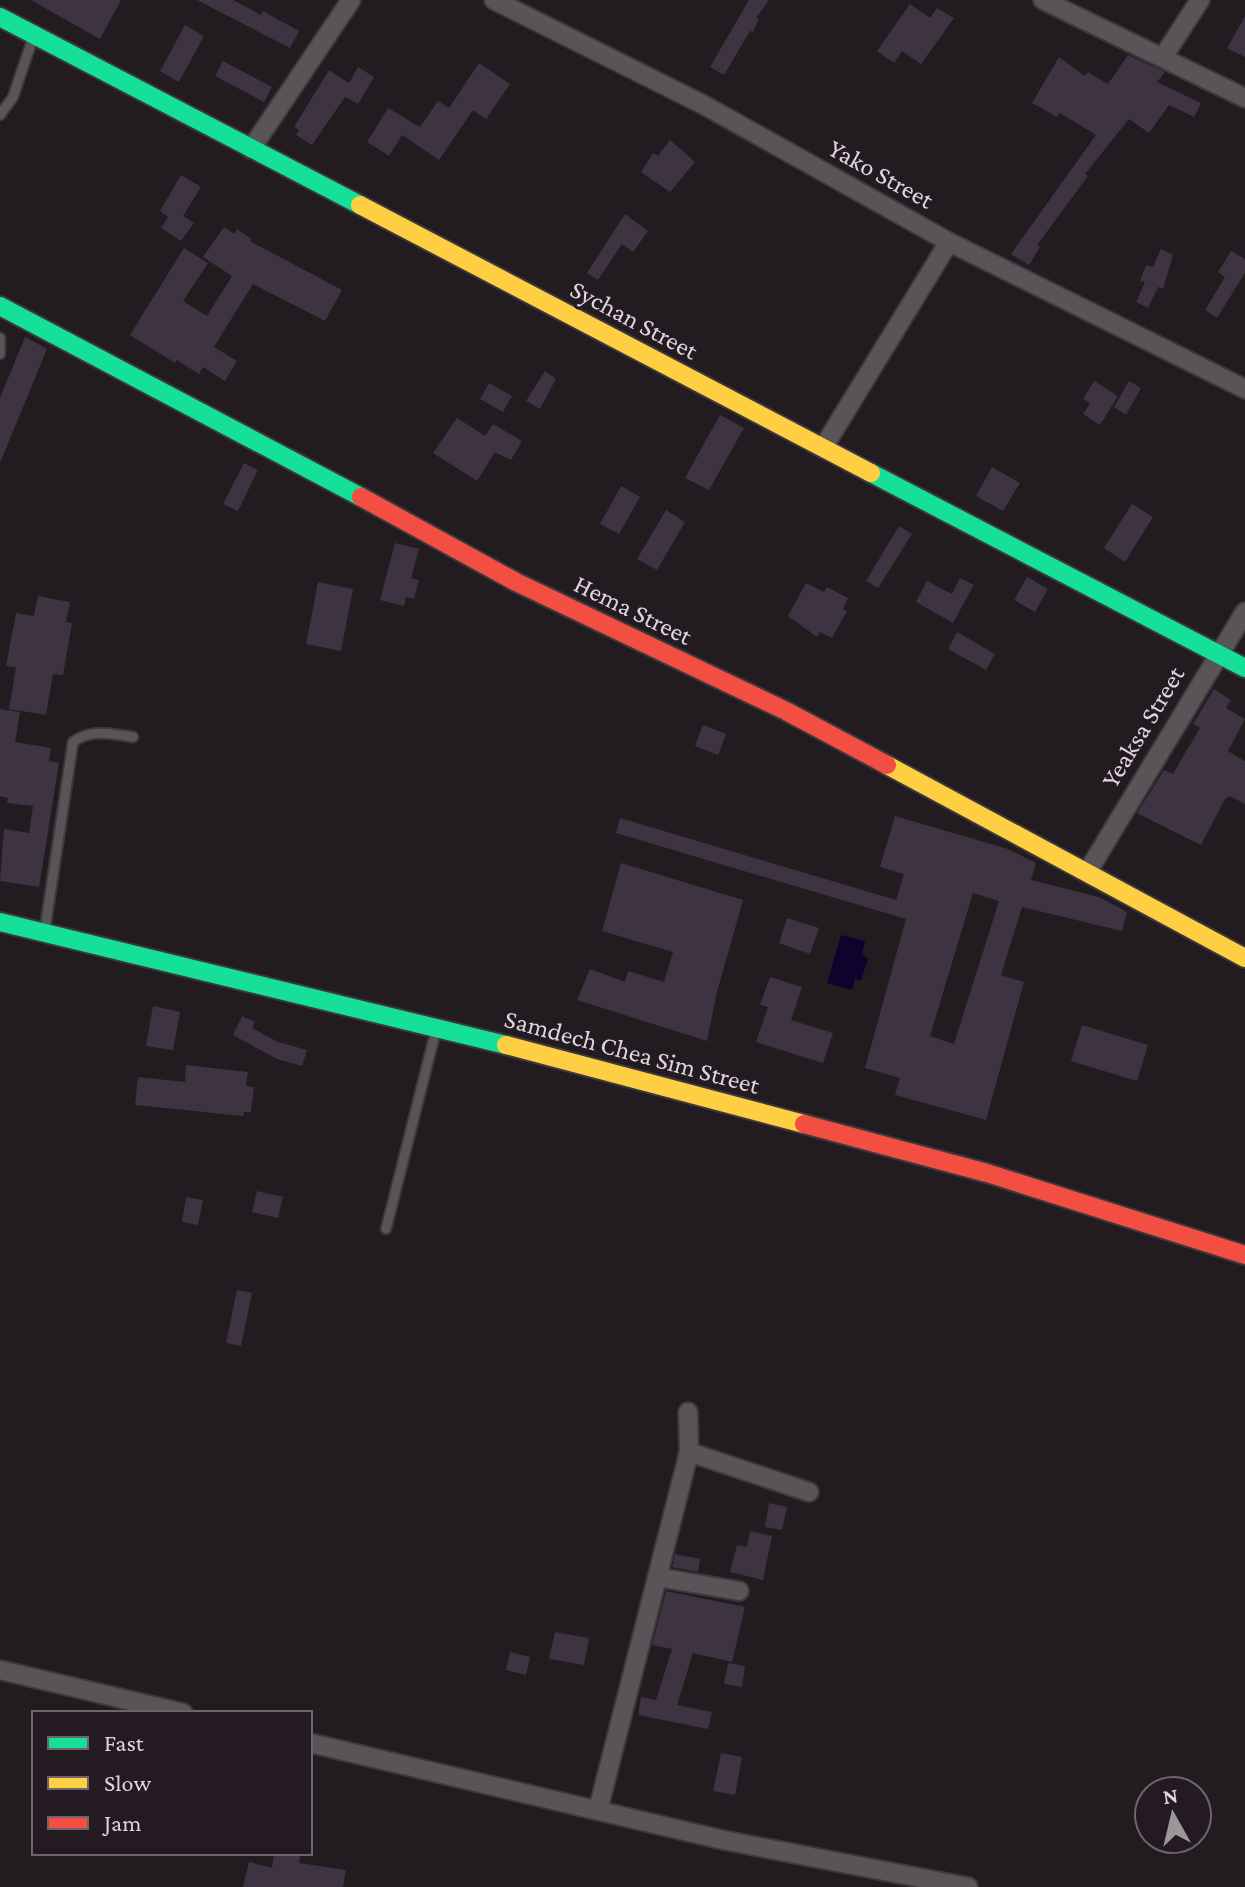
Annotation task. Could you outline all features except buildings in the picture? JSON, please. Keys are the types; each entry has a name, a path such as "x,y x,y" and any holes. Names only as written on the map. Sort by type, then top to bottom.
{"street":[{"path":"251,149 351,0"},
{"name":"Yako Street","path":"494,0 704,105 949,242 1245,389"},
{"path":"1043,0 1245,98"},
{"path":"1163,57 1200,0"},
{"name":"Sychan Street","path":"0,17 1245,668"},
{"path":"823,448 949,242"},
{"name":"Hema Street","path":"1,311 253,438 516,582 786,711 1245,958"},
{"name":"Yeaksa Street","path":"1088,871 1245,612"},
{"name":"Samdech Chea Sim Street","path":"2,926 45,933 437,1027 987,1173 1245,1255"},
{"path":"598,1810 689,1452 688,1412"},
{"path":"689,1452 809,1492"},
{"path":"657,1577 739,1591"},
{"path":"0,1670 174,1711"},
{"path":"312,1743 723,1840 968,1887"}],"lane":[{"path":"0,115 13,97 34,35"},
{"path":"0,338 0,354"},
{"path":"45,933 73,742 83,735 97,732 133,737"},
{"path":"386,1229 437,1027"}],"shaded area":[{"path":"841,935 865,941 862,955 868,958 861,981 855,979 852,990 827,983"}],"traffic: fast":[{"path":"0,17 360,205"},
{"path":"0,306 361,497"},
{"path":"871,473 1245,668"},
{"path":"0,922 506,1045"}],"traffic: slow":[{"path":"360,205 871,473"},
{"path":"887,765 1245,958"},
{"path":"506,1045 804,1124"}],"traffic: jam":[{"path":"361,497 516,582 786,711 887,765"},
{"path":"804,1124 987,1173 1245,1255"}]}
